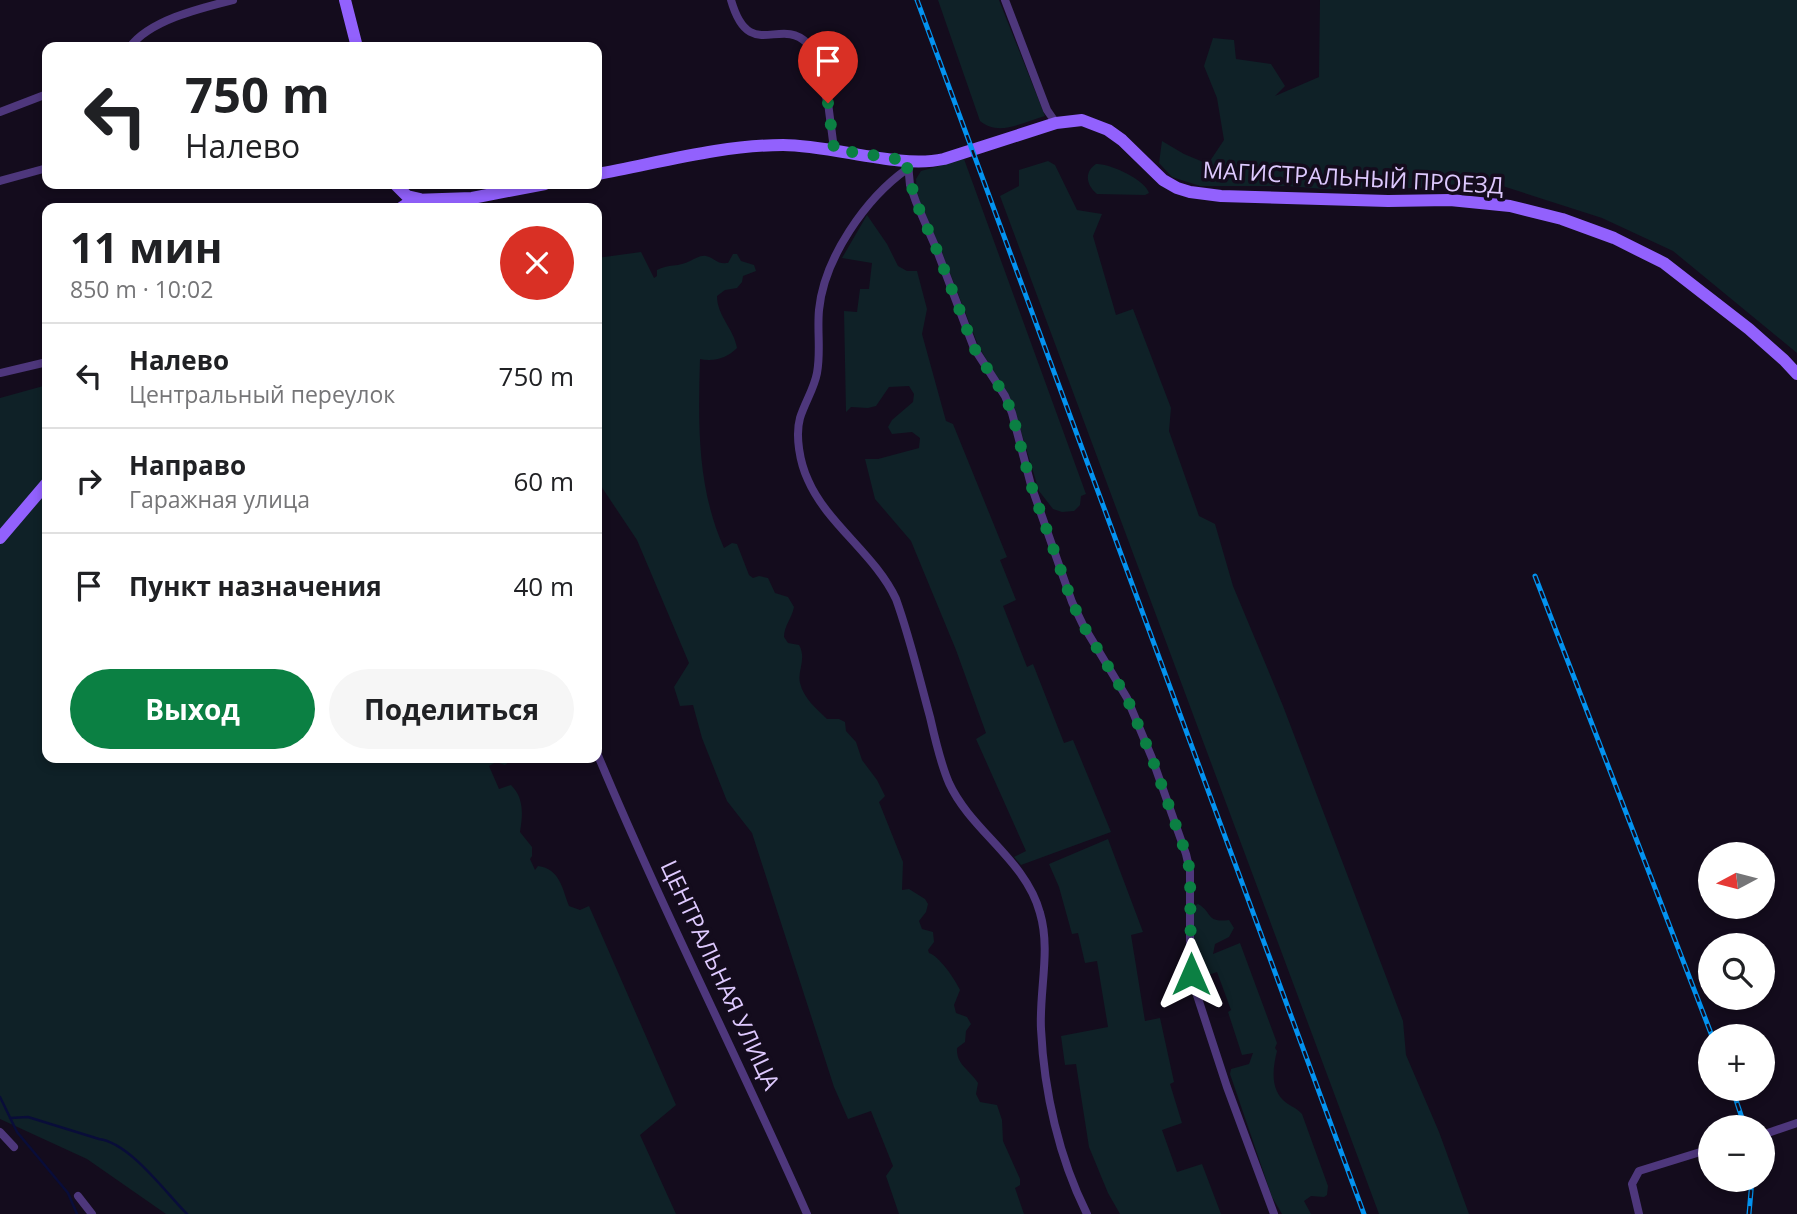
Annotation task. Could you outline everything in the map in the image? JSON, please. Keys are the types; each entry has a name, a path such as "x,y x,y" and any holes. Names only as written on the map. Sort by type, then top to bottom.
{"main road":[{"path":"345,0 356,42"},
{"name":"МАГИСТРАЛЬНЫЙ ПРОЕЗД","path":"602,173 761,145 804,145 834,149 886,158 908,165 968,151 1056,123 1082,120 1099,125 1122,140 1163,180 1191,192 1221,196 1450,200 1510,206 1562,219 1614,238 1664,263 1749,329 1797,374"},
{"path":"399,189 407,196 427,203"},
{"path":"407,203 489,196 522,189"},
{"path":"473,203 489,196"},
{"path":"0,538 42,489"}],"street":[{"path":"134,42 142,33 153,27 208,6 233,0"},
{"path":"731,0 737,20 747,31 764,36 792,35 807,43 819,74 833,132 834,149"},
{"path":"1005,0 1047,110 1056,123"},
{"path":"0,112 42,96"},
{"path":"1087,1214 1077,1195 1062,1149 1048,1087 1041,1030 1044,948 1040,911 1033,892 1017,869 968,813 949,783 896,599 881,573 817,497 807,478 800,450 799,421 816,380 819,310 823,287 841,247 860,215 908,165 916,202 974,348 1005,396 1012,413 1031,485 1072,602 1127,698 1164,790 1189,863 1190,964 1193,983 1227,1087 1274,1214"},
{"path":"0,181 42,168"},
{"path":"0,373 42,363"},
{"name":"ЦЕНТРАЛЬНАЯ УЛИЦА","path":"601,763 638,852 718,1017 807,1214"},
{"path":"1775,1131 1797,1123"},
{"path":"0,1132 14,1147"},
{"path":"1639,1214 1632,1184 1639,1171 1698,1153"},
{"path":"78,1196 92,1214"}],"shaded area":[{"path":"938,0 999,0 1045,116 1003,128 987,126 980,121"},
{"path":"1320,0 1797,0 1797,353 1673,251 1602,218 1487,181 1420,188 1325,189 1288,186 1200,186 1172,177 1159,163 1162,141 1208,164 1224,140 1217,98 1204,66 1213,38 1234,40 1236,59 1271,64 1285,86 1275,96 1319,77"},
{"path":"964,159 1086,494 1081,496 1080,505 1074,511 1062,512 1053,509 1039,491 1014,408 978,345 917,196 916,179 921,171"},
{"path":"1048,161 1055,165 1077,210 1102,214 1093,236 1116,315 1133,309 1171,408 1169,431 1199,516 1215,524 1233,586 1283,706 1403,1021 1406,1055 1439,1132 1469,1214 1379,1214 1000,196 1019,186 1019,170"},
{"path":"1096,164 1126,173 1141,183 1149,193 1097,194 1088,179 1092,167"},
{"path":"867,215 898,266 907,271 917,271 927,309 922,334 946,421 953,424 1007,557 1000,560 1016,600 1003,606 1027,667 1033,664 1064,743 1073,740 1111,832 1021,865 1014,857 1026,851 976,739 986,733 956,650 911,541 875,499 865,459 878,459 919,448 920,438 912,432 892,434 888,427 892,420 913,402 914,394 909,386 889,387 876,406 851,407 846,412 844,311 857,312 860,289 869,289 872,263 842,258"},
{"path":"641,252 654,278 657,276 657,270 661,268 702,256 728,263 733,254 737,254 741,261 754,265 756,271 743,276 737,288 725,290 717,296 720,310 737,348 720,358 700,359 701,455 715,525 724,548 732,543 737,544 749,575 753,578 768,578 775,593 788,597 794,607 784,637 788,643 799,645 801,650 799,678 804,694 827,719 845,722 846,731 856,742 862,760 885,796 879,802 903,862 902,890 909,889 928,904 919,921 922,929 933,932 934,942 928,950 929,953 942,963 958,985 960,990 954,1005 956,1013 967,1017 971,1024 966,1031 965,1042 957,1048 957,1054 978,1083 976,1094 980,1102 997,1105 1002,1120 1003,1141 1020,1179 1020,1185 1015,1188 1024,1214 899,1214 886,1176 893,1166 871,1111 848,1119 834,1087 752,833 727,801 702,738 693,705 680,706 674,687 689,663 637,540 602,488 602,257"},
{"path":"42,386 42,763 494,763 489,766 499,789 511,785 518,795 522,813 520,832 532,847 530,859 535,870 538,866 556,875 569,906 580,910 589,906 676,1105 640,1135 676,1214 166,1214 87,1159 0,1119 0,398"},
{"path":"1108,839 1143,932 1131,935 1145,1021 1160,1018 1174,1082 1170,1084 1182,1123 1162,1130 1177,1172 1202,1164 1221,1214 1120,1214 1089,1147 1076,1064 1065,1065 1061,1036 1108,1027 1097,961 1085,963 1078,933 1072,934 1059,887 1049,864"},
{"path":"1198,904 1216,920 1229,920 1234,928 1229,937 1215,944 1213,954 1240,943 1277,1043 1274,1070 1276,1089 1283,1100 1302,1114 1328,1186 1327,1195 1324,1197 1311,1196 1304,1201 1311,1214 1282,1214 1272,1197 1230,1074 1231,1069 1249,1064 1253,1053 1242,1055 1228,1012 1231,1010 1217,972 1208,975 1203,958 1196,958 1194,953 1194,906"}],"waterway":[{"path":"0,1097 17,1132 68,1193 77,1214"},
{"path":"10,1118 28,1117 111,1142 135,1159 187,1214"}],"railway":[{"path":"917,0 1364,1214"},
{"path":"1535,576 1707,1024"},
{"path":"1736,1101 1741,1115"},
{"path":"1749,1214 1751,1192"}],"route":[{"path":"828,103 834,149 909,161 907,169 910,185 974,348 1005,396 1012,413 1031,485 1072,602 1127,698 1164,790 1189,863 1191,974"}]}
